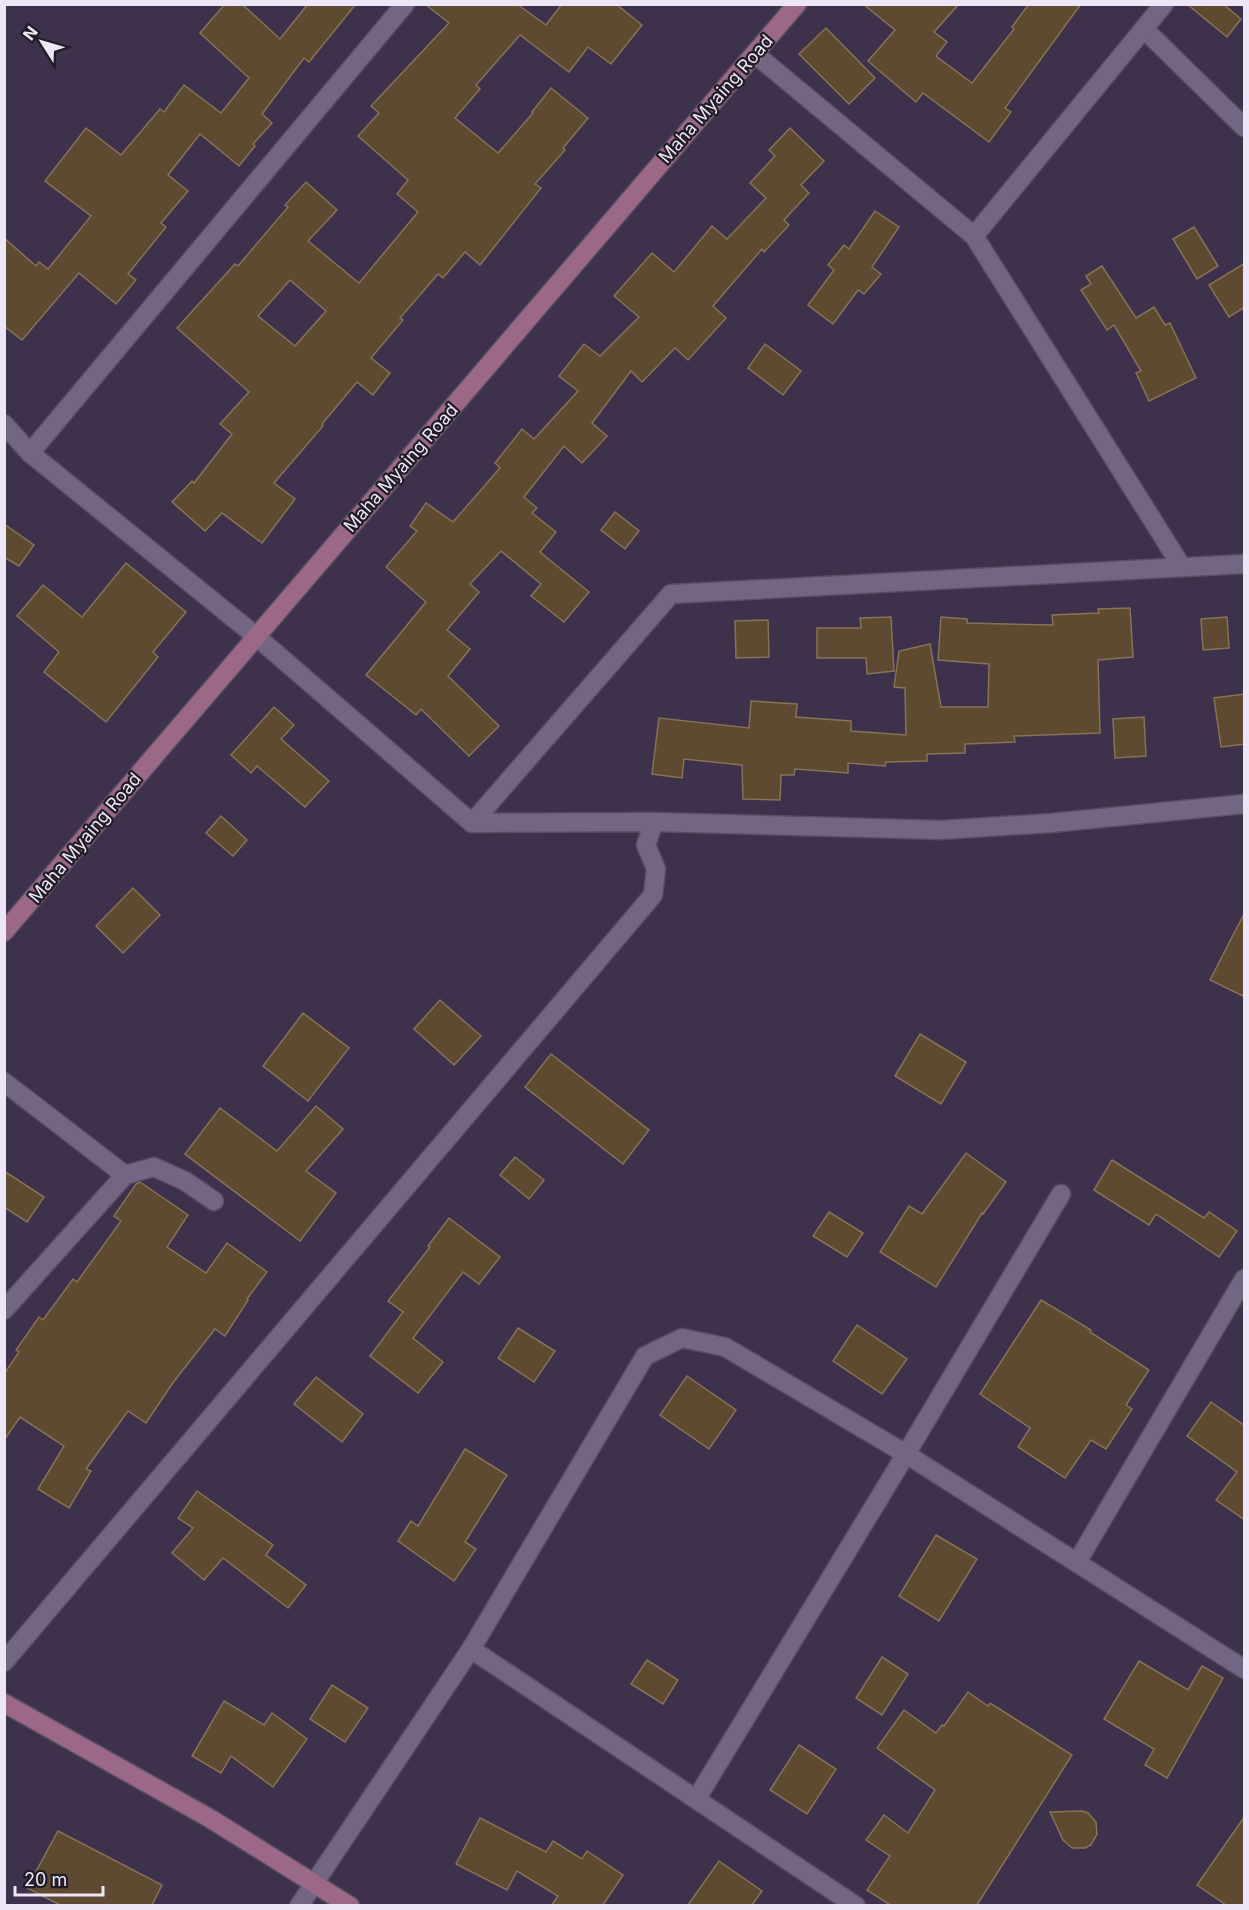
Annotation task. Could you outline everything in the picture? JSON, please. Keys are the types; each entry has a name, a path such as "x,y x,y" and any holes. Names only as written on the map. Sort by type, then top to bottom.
{"street":[{"path":"30,453 405,4"},
{"name":"Maha Myaing Road","path":"4,932 797,4"},
{"path":"974,236 1164,4"},
{"path":"1144,29 1245,127"},
{"path":"755,54 974,236 1182,567"},
{"path":"4,424 30,453 256,637 472,823 654,822 941,830 1051,823 1245,804"},
{"path":"472,823 671,594 1245,564"},
{"path":"4,1662 653,895 656,868 646,846 654,822"},
{"path":"4,1082 124,1175"},
{"path":"4,1310 124,1175 154,1167 185,1181 214,1201"},
{"path":"697,1798 1061,1194"},
{"path":"1077,1562 1245,1279"},
{"path":"299,1905 471,1649 645,1356 682,1338 725,1347 906,1454 1245,1669"},
{"path":"471,1649 856,1905"},
{"path":"4,1703 212,1819 350,1905"}],"building":[{"path":"225,4 242,4 280,39 308,4 356,4 309,62 304,58 262,114 272,123 253,144 255,146 239,166 200,134 168,175 188,191 161,223 166,227 128,274 136,280 116,304 79,273 22,340 4,326 4,238 36,266 39,262 48,269 91,216 45,181 86,128 121,155 160,109 164,112 184,85 221,113 249,78 200,33"},
{"path":"425,4 517,4 546,25 562,4 616,4 642,25 611,64 588,47 569,72 520,35 476,85 480,89 455,118 498,153 533,113 551,88 588,118 563,148 565,150 535,184 541,188 480,265 465,252 443,278 438,274 400,318 403,320 371,358 390,373 373,395 357,382 274,483 295,499 262,543 222,513 205,531 172,502 192,481 194,483 232,434 220,424 249,392 177,328 235,264 238,266 288,207 285,205 306,182 337,210 308,241 359,283 418,212 397,194 408,180 358,136 379,113 371,106 449,23","holes":["290,280 326,311 295,346 258,316"]},
{"path":"863,4 959,4 934,32 947,42 936,56 972,83 1014,29 1012,27 1029,4 1081,4 1005,108 1011,112 989,142 923,93 916,102 868,61 895,30"},
{"path":"1187,4 1223,4 1241,19 1227,37"},
{"path":"826,28 875,78 849,104 799,54"},
{"path":"790,128 824,161 801,185 809,193 784,220 789,225 764,252 762,249 713,306 726,318 688,360 675,348 642,382 631,371 592,423 607,436 582,463 564,446 524,497 537,508 532,513 556,532 540,552 589,592 564,622 531,596 541,584 501,551 470,584 479,592 447,630 470,649 448,676 499,726 469,756 421,709 416,715 366,675 426,602 386,567 417,531 410,526 426,503 453,522 500,468 495,463 522,429 534,439 578,391 559,376 584,344 600,356 639,317 614,296 652,253 674,272 712,226 727,239 766,198 750,183 775,156 769,150"},
{"path":"875,211 899,227 872,267 881,274 864,294 858,290 833,324 808,305 834,270 828,265 844,245 849,249"},
{"path":"1194,227 1218,266 1197,279 1173,239"},
{"path":"1245,263 1245,307 1229,317 1209,285"},
{"path":"1102,266 1136,318 1154,307 1165,325 1170,323 1196,378 1149,401 1136,373 1141,371 1114,325 1107,330 1081,290 1091,284 1086,276"},
{"path":"765,344 801,371 783,395 748,368"},
{"path":"615,512 639,531 625,549 601,530"},
{"path":"4,524 34,545 19,566 4,557"},
{"path":"126,563 186,612 153,652 158,657 106,722 44,672 59,652 17,616 43,585 82,617"},
{"path":"1130,608 1133,657 1098,660 1100,733 1014,736 1015,742 965,744 965,753 927,754 927,761 886,762 885,766 848,763 848,773 795,769 794,775 781,775 780,800 743,799 742,765 684,759 682,778 652,774 659,718 749,728 751,701 797,704 796,717 851,721 851,731 906,735 905,688 894,687 899,651 930,644 941,707 988,707 989,664 938,660 941,617 967,619 967,623 1053,625 1052,615 1099,613 1098,609"},
{"path":"891,617 894,671 867,674 866,658 817,658 817,628 861,628 860,618"},
{"path":"1227,617 1229,648 1203,650 1201,619"},
{"path":"768,620 769,657 736,658 735,621"},
{"path":"1245,694 1245,744 1221,747 1214,698"},
{"path":"274,707 294,725 281,739 329,781 305,807 257,766 251,773 231,755"},
{"path":"1144,717 1146,756 1115,758 1113,719"},
{"path":"221,816 247,840 233,856 206,833"},
{"path":"133,888 160,915 123,953 96,926"},
{"path":"1245,912 1245,997 1210,980"},
{"path":"440,1000 481,1036 454,1065 414,1029"},
{"path":"303,1013 349,1048 308,1101 263,1066"},
{"path":"920,1034 966,1062 941,1104 895,1076"},
{"path":"551,1054 649,1130 623,1164 525,1087"},
{"path":"316,1106 343,1129 306,1171 336,1193 300,1241 185,1154 220,1108 277,1151"},
{"path":"966,1153 1006,1182 982,1213 936,1287 880,1252 909,1206 922,1214"},
{"path":"515,1157 544,1180 529,1199 500,1175"},
{"path":"1112,1160 1204,1218 1209,1212 1237,1231 1219,1257 1156,1214 1149,1225 1094,1190"},
{"path":"4,1171 44,1197 27,1222 4,1207"},
{"path":"140,1182 188,1215 167,1247 206,1273 227,1243 267,1272 247,1299 225,1336 215,1329 172,1384 146,1423 128,1411 86,1469 91,1471 69,1508 38,1489 64,1446 20,1417 4,1440 4,1374 19,1352 16,1350 39,1317 43,1320 73,1279 77,1282 121,1221 114,1216 136,1184"},
{"path":"829,1212 863,1233 847,1257 813,1236"},
{"path":"449,1218 500,1257 479,1284 463,1272 413,1338 443,1362 418,1393 370,1356 403,1312 388,1301 430,1247 428,1246"},
{"path":"1041,1300 1091,1330 1090,1332 1149,1370 1126,1405 1132,1409 1106,1449 1091,1440 1065,1478 1018,1447 1030,1428 980,1394"},
{"path":"857,1325 907,1359 882,1394 833,1361"},
{"path":"518,1328 555,1351 534,1382 498,1358"},
{"path":"687,1376 736,1410 709,1449 660,1415"},
{"path":"316,1377 363,1414 342,1442 294,1404"},
{"path":"1211,1402 1245,1426 1245,1520 1216,1500 1237,1472 1187,1436"},
{"path":"465,1449 507,1475 465,1542 476,1549 454,1581 398,1541 411,1521 418,1526"},
{"path":"197,1491 273,1545 266,1555 306,1585 288,1608 223,1558 204,1580 172,1553 193,1528 178,1518"},
{"path":"936,1535 977,1559 939,1621 899,1596"},
{"path":"882,1657 908,1674 882,1715 856,1698"},
{"path":"647,1660 678,1680 663,1704 631,1684"},
{"path":"1139,1661 1188,1690 1202,1666 1223,1678 1167,1778 1145,1765 1154,1749 1104,1719"},
{"path":"332,1685 368,1708 345,1742 310,1719"},
{"path":"968,1692 988,1706 990,1703 1072,1755 977,1905 890,1905 867,1890 890,1856 866,1840 884,1815 908,1833 935,1790 877,1748 904,1710 936,1733 942,1725 944,1726"},
{"path":"224,1701 264,1725 272,1713 307,1739 273,1787 231,1756 221,1773 192,1756"},
{"path":"799,1745 836,1769 807,1814 770,1790"},
{"path":"1082,1811 1088,1813 1096,1822 1097,1834 1091,1845 1085,1848 1072,1848 1063,1840 1050,1812"},
{"path":"1245,1816 1245,1905 1226,1905 1197,1885"},
{"path":"480,1818 546,1852 553,1841 582,1859 587,1851 623,1875 603,1905 552,1905 558,1896 517,1871 507,1890 456,1864"},
{"path":"58,1831 162,1885 152,1905 60,1905 27,1888"},
{"path":"719,1861 762,1891 752,1905 688,1905"}]}
